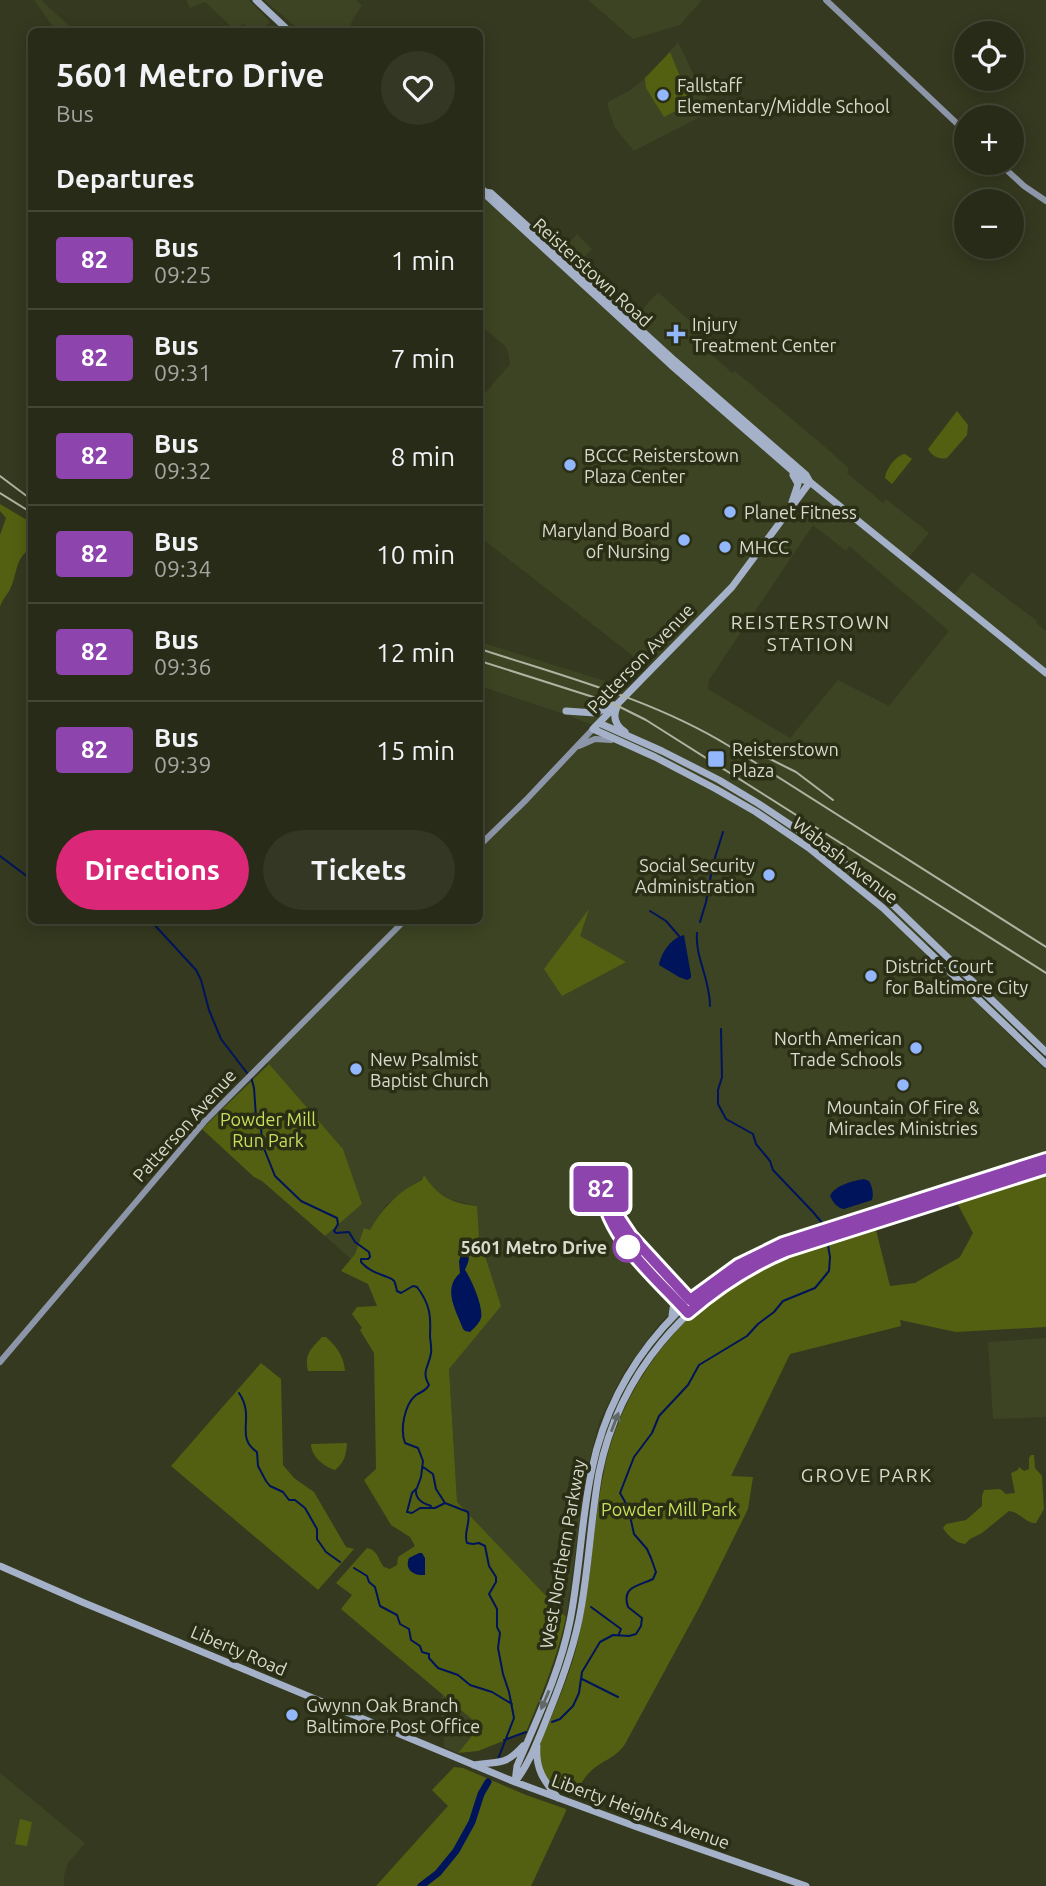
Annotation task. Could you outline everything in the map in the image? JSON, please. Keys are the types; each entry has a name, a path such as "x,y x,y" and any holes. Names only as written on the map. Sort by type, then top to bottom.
{"main road":[{"path":"256,0 286,28"},
{"path":"826,0 954,121"},
{"path":"1012,175 1046,201"},
{"name":"Reisterstown Road","path":"483,189 491,193 675,361 806,475 810,482 1046,673"},
{"name":"Reisterstown Road","path":"483,190 533,240 716,404 803,480 810,482"},
{"path":"608,307 615,309 627,320 631,319"},
{"path":"716,404 736,414"},
{"path":"771,452 798,482 789,509"},
{"name":"Patterson Avenue","path":"483,842 732,587 810,482"},
{"path":"566,711 595,713 622,699"},
{"path":"622,699 615,712 615,721 636,744"},
{"name":"Wabash Avenue","path":"596,726 688,764 789,823 844,863 889,901 1046,1052"},
{"path":"568,753 585,742 604,738 636,744"},
{"name":"Wabash Avenue","path":"636,744 733,798 837,870 883,908 1046,1064"},
{"name":"Patterson Avenue","path":"0,1362 204,1122 401,924"},
{"name":"West Northern Parkway","path":"515,1782 517,1766 555,1674 567,1634 587,1495 595,1453 605,1422 640,1357 671,1318 690,1300 738,1265 793,1239 1046,1159"},
{"name":"West Northern Parkway","path":"515,1782 525,1768 538,1739 561,1682 577,1629 595,1500 609,1439 631,1385 670,1331 709,1295 743,1272 786,1251 1046,1168"},
{"path":"666,1288 674,1302 671,1318"},
{"path":"587,1495 595,1500"},
{"name":"Liberty Road","path":"0,1566 469,1763"},
{"path":"538,1739 539,1771 558,1798"},
{"path":"469,1763 499,1763 508,1760 527,1740"},
{"name":"Liberty Heights Avenue","path":"469,1763 558,1798 806,1886"}],"shaded area":[{"path":"34,0 41,0 72,28 54,28"},
{"path":"186,0 249,0 270,22 264,28 249,28 243,24 233,28 205,2 190,8"},
{"path":"264,0 356,0 362,5 351,23 352,28 297,28"},
{"path":"588,0 702,0 680,25 633,39"},
{"name":"Fallstaff Elementary/Middle School","path":"678,42 698,84 715,111 634,151 615,128 607,104 631,90 652,72"},
{"path":"485,192 557,257 577,234 592,249 572,270 631,322 658,292 701,331 695,339 732,373 735,371 832,453 849,469 847,473 883,503 886,499 929,533 907,560 952,597 972,572 1037,621 1046,631 1046,1056 929,944 924,951 1046,1071 1046,1151 789,1235 737,1259 694,1289 659,1324 624,1372 599,1422 587,1471 566,1617 457,1502 449,1369 500,1306 479,1237 477,1206 449,1199 433,1189 424,1176 386,1205 370,1230 364,1228 351,1259 325,1236 362,1204 343,1149 265,1060 401,924 483,924 483,841 595,726 483,687 483,643 631,689 651,670 483,539 483,396 510,364 505,346 483,328","holes":["813,525 846,551 849,546 949,631 889,706 838,680 790,738 708,689 709,680"]},
{"path":"684,935 691,975 687,980 659,965 667,947"},
{"path":"864,1179 871,1185 872,1200 844,1209 830,1196 840,1186"},
{"path":"462,1253 468,1255 465,1270 481,1307 481,1318 470,1332 463,1329 451,1293 460,1273 459,1261"},
{"path":"1046,1338 1046,1417 993,1419 988,1342"},
{"path":"419,1553 425,1558 425,1575 414,1573 408,1566 409,1558"},
{"path":"442,1694 480,1726 458,1753 444,1747"},
{"path":"0,1773 85,1843 68,1863 64,1886 0,1886"}],"green space":[{"path":"670,52 683,84 693,79 699,91 680,99 683,107 664,117 646,88 645,78"},
{"path":"957,411 968,425 967,435 947,458 936,457 928,449"},
{"path":"905,454 912,459 892,484 885,478 887,471 895,460"},
{"path":"0,504 28,521 28,552 19,561 12,586 0,607 0,535 6,518 0,511"},
{"path":"589,909 580,936 626,962 562,996 544,969"},
{"name":"Powder Mill Run Park","path":"269,1064 343,1149 362,1204 325,1236 202,1129"},
{"name":"Powder Mill Park","path":"1046,1173 1046,1327 956,1332 900,1320 901,1326 790,1354 731,1476 753,1477 748,1509 701,1604 625,1744 588,1774 575,1796 548,1780 541,1768 540,1746 577,1645 605,1466 627,1404 662,1348 708,1301 758,1269 814,1246 875,1226 890,1286 915,1283 960,1257 973,1233 956,1201"},
{"path":"424,1175 446,1198 477,1206 479,1237 501,1306 449,1369 457,1502 566,1617 554,1661 526,1732 478,1751 458,1753 480,1726 341,1609 352,1595 336,1583 367,1548 376,1553 384,1567 390,1569 397,1565 398,1557 415,1546 410,1537 391,1525 364,1480 376,1469 374,1353 352,1314 357,1307 377,1306 368,1284 341,1271 355,1254 364,1228 370,1230 392,1201 422,1180"},
{"path":"322,1337 326,1337 339,1352 345,1371 308,1371 308,1356"},
{"path":"261,1363 281,1379 283,1465 294,1478 314,1492 346,1547 354,1549 318,1590 171,1466"},
{"path":"347,1443 344,1458 335,1470 319,1460 313,1453 311,1444"},
{"path":"1031,1455 1034,1455 1035,1468 1042,1476 1044,1509 1036,1523 1009,1511 965,1544 955,1541 947,1534 943,1528 946,1524 966,1520 982,1506 984,1490 1000,1489 1006,1494 1015,1493 1011,1473 1019,1467 1024,1471 1029,1469"},
{"path":"454,1767 463,1768 566,1809 531,1886 376,1886 448,1806 432,1790"},
{"path":"20,1819 32,1822 27,1846 15,1844"}],"waterway":[{"path":"700,922 723,832"},
{"path":"0,856 28,877"},
{"path":"650,911 666,921 679,936"},
{"path":"154,924 196,970 221,1039 247,1073"},
{"path":"697,933 698,951 708,986 710,1006"},
{"path":"721,1029 722,1077 718,1104 726,1119 753,1134 756,1144 770,1161 773,1170 823,1224"},
{"path":"251,1077 263,1146 275,1176 301,1201 337,1218 338,1224 334,1231 349,1232 355,1242 369,1252 370,1257 361,1259 361,1262 374,1272 393,1280 397,1291 401,1293 413,1286 417,1287 427,1305 431,1348 426,1372 429,1385 412,1399 403,1425 405,1443 418,1448 423,1461 421,1477 412,1493 407,1512 412,1513 420,1508 435,1508 445,1503 468,1512 467,1543 485,1546 489,1566 496,1577 489,1594 497,1609 497,1627 500,1633 498,1648 514,1718 498,1759"},
{"path":"552,1722 560,1719 573,1706 579,1693 582,1672 600,1642 613,1635 636,1634 641,1626 642,1618 628,1607 627,1595 633,1588 653,1579 656,1572 647,1549 634,1534 628,1507 620,1493 634,1457 652,1433 659,1416 688,1385 699,1365 747,1336 783,1301 815,1288 829,1271 828,1245"},
{"path":"239,1393 246,1411 247,1440 257,1452 258,1466 266,1481 283,1492 289,1500 295,1500 305,1508 317,1529 317,1539 326,1552 340,1562"},
{"path":"423,1467 433,1474 436,1489 445,1503"},
{"path":"416,1489 420,1500 431,1506"},
{"path":"354,1568 367,1576 375,1587 380,1606 397,1615 400,1624 409,1629 411,1640 420,1646 422,1652 429,1654 429,1658 438,1668 458,1675 470,1685 492,1692 512,1704"},
{"path":"591,1607 621,1629 619,1634"},
{"path":"582,1679 618,1697"},
{"path":"504,1740 526,1732"},
{"path":"421,1886 438,1873 456,1851 472,1822 488,1782"}],"railway":[{"path":"0,476 28,497"},
{"path":"0,493 28,510"},
{"path":"483,650 608,690 700,729 1046,947"},
{"path":"483,662 612,703 646,720 1046,973"},
{"path":"768,758 796,772 833,800"}],"bus line":[{"name":"82","path":"1046,1159 783,1243 738,1265 690,1300 631,1236 600,1181 605,1207 619,1235 638,1260 688,1313 732,1279 786,1251 1046,1168"}],"place":[{"name":"Fallstaff Elementary/Middle School","path":"663,95"},
{"name":"Injury Treatment Center","path":"676,334"},
{"name":"BCCC Reisterstown Plaza Center","path":"570,465"},
{"name":"Planet Fitness","path":"730,512"},
{"name":"Maryland Board of Nursing","path":"684,540"},
{"name":"MHCC","path":"725,547"},
{"name":"Reisterstown Plaza","path":"716,759"},
{"name":"Social Security Administration","path":"769,875"},
{"name":"District Court for Baltimore City","path":"871,976"},
{"name":"North American Trade Schools","path":"916,1048"},
{"name":"New Psalmist Baptist Church","path":"356,1069"},
{"name":"Mountain Of Fire & Miracles Ministries","path":"903,1085"},
{"name":"5601 Metro Drive","path":"628,1247"},
{"name":"Gwynn Oak Branch Baltimore Post Office","path":"292,1715"}],"district":[{"name":"REISTERSTOWN STATION","path":"811,633"},
{"name":"GROVE PARK","path":"867,1475"}]}
